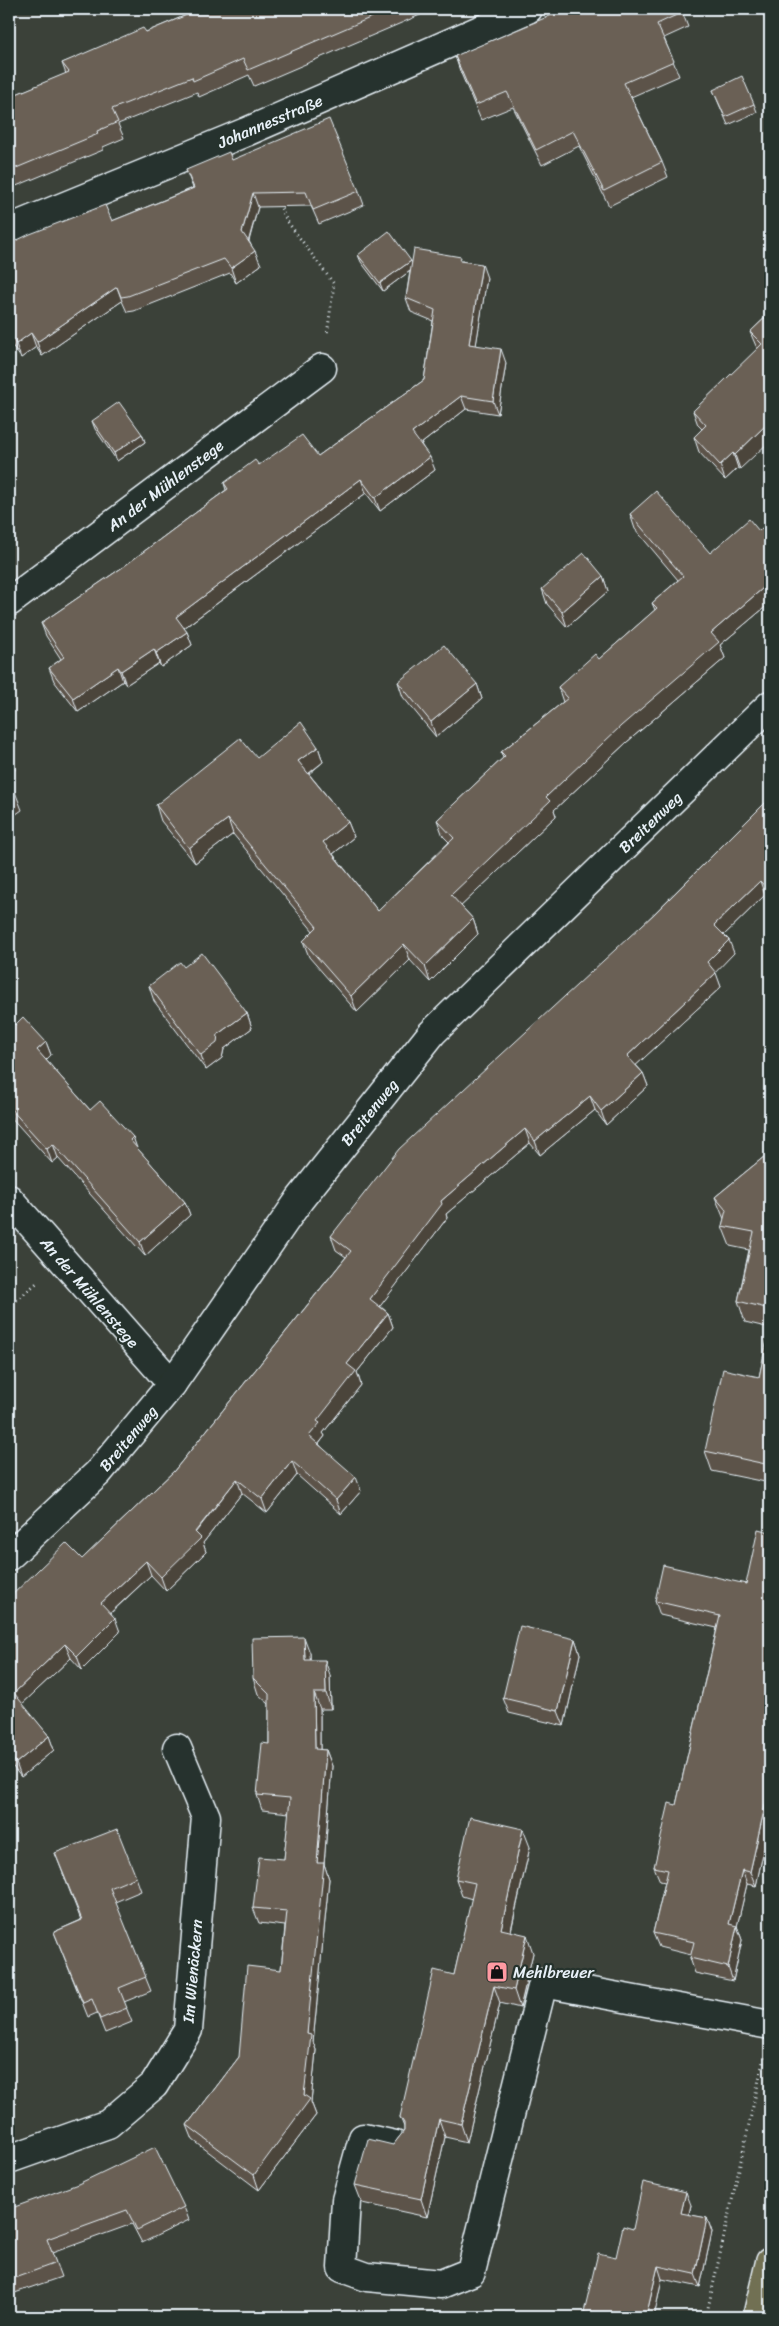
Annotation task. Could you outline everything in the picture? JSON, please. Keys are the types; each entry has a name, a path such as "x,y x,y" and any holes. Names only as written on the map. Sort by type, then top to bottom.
{"main road":[{"path":"757,2317 770,2262"}],"street":[{"name":"Johannesstraße","path":"9,229 246,132 528,9"},
{"name":"An der Mühlenstege","path":"9,602 322,368"},
{"name":"Breitenweg","path":"9,1556 98,1473 172,1384 300,1199 432,1033 770,704"},
{"name":"An der Mühlenstege","path":"9,1199 172,1384"},
{"name":"Im Wienäckern","path":"9,2159 108,2124 154,2084 188,2030 206,1817 177,1748"},
{"path":"395,2144 363,2138 346,2200 342,2268 367,2276 441,2284 471,2272 544,1983 768,2038"}],"path":[{"path":"276,196 287,221 334,284 322,368"},
{"path":"9,1307 62,1261"},
{"path":"706,2317 768,2038"}],"building":[{"path":"201,9 391,9 248,70 243,59 193,81 192,77 112,109 118,122 97,131 98,134 9,171 9,97 69,72 62,63 143,28 146,32"},
{"path":"566,9 681,9 683,12 657,24 674,61 624,83 662,162 604,191 573,131 536,150 507,92 476,105 455,56"},
{"path":"742,76 754,104 725,117 713,90"},
{"path":"329,119 359,191 313,210 306,192 253,193 242,232 255,251 231,268 224,259 128,296 121,297 117,287 37,342 31,333 16,344 9,334 9,244 105,205 112,221 194,188 186,170 229,152 232,160"},
{"path":"389,231 411,261 380,283 358,255"},
{"path":"414,249 461,257 460,261 482,264 469,344 501,349 493,401 461,396 412,433 430,457 375,498 361,479 176,617 187,632 156,653 154,649 121,671 118,667 73,698 49,668 64,657 41,623 123,567 228,489 224,483 255,460 259,465 302,435 318,456 424,380 435,310 406,298"},
{"path":"770,313 770,421 735,455 733,453 720,465 694,437 706,425 693,411 762,344 750,332"},
{"path":"119,402 142,434 114,453 92,421"},
{"path":"656,491 710,553 749,519 759,531 770,521 770,582 711,633 719,642 621,726 546,797 550,801 451,895 473,919 425,966 404,944 351,996 303,941 317,927 228,819 189,848 156,805 240,738 257,758 301,722 318,747 298,761 348,822 323,842 378,911 454,838 437,820 505,756 501,752 568,698 558,687 595,654 599,659 657,608 652,603 683,576 630,514"},
{"path":"584,553 603,576 562,612 542,589"},
{"path":"444,645 477,684 431,722 398,682"},
{"path":"9,784 15,792 9,795"},
{"path":"770,798 770,892 760,881 714,925 729,940 707,962 716,973 627,1056 643,1073 601,1111 590,1096 535,1141 525,1129 441,1201 442,1204 370,1299 388,1313 347,1364 356,1371 317,1421 320,1423 309,1436 356,1477 336,1500 292,1461 262,1499 237,1479 195,1532 201,1538 161,1577 146,1561 101,1603 115,1618 77,1656 65,1644 14,1693 49,1736 16,1763 9,1754 9,1598 66,1543 82,1559 174,1471 351,1251 331,1236 399,1149 654,914"},
{"path":"202,953 247,1013 218,1034 217,1043 201,1055 149,986 180,962 184,967"},
{"path":"23,1017 46,1042 37,1050 90,1110 100,1101 133,1137 130,1140 185,1202 140,1242 53,1144 47,1149 9,1107 9,1018 15,1025"},
{"path":"770,1152 770,1309 738,1301 754,1232 722,1226 726,1210 715,1197"},
{"path":"770,1326 770,1465 705,1451 723,1369 759,1377"},
{"path":"758,1529 770,1532 770,1784 750,1872 742,1870 729,1924 737,1926 728,1967 690,1958 694,1942 653,1933 668,1870 654,1867 669,1803 676,1805 720,1616 655,1601 663,1565 746,1584"},
{"path":"520,1626 575,1639 558,1711 503,1698"},
{"path":"304,1637 305,1660 325,1660 326,1693 314,1693 315,1749 326,1750 317,1863 324,1863 307,2034 311,2035 304,2095 310,2099 254,2175 187,2125 239,2057 247,1966 281,1970 287,1911 253,1908 259,1857 284,1859 290,1798 257,1795 262,1743 269,1744 269,1694 253,1678 252,1638"},
{"path":"470,1817 523,1829 501,1929 527,1935 514,1990 494,1986 461,2124 439,2119 421,2199 355,2185 368,2139 393,2145 404,2131 404,2123 400,2117 434,1970 454,1975 475,1883 456,1879"},
{"path":"117,1829 136,1877 110,1888 146,1977 119,1988 127,2008 100,2019 92,1999 83,2003 54,1932 82,1920 55,1853"},
{"path":"155,2147 184,2207 137,2230 127,2210 47,2239 56,2263 9,2280 9,2209 78,2184"},
{"path":"643,2182 686,2192 681,2213 707,2218 695,2274 658,2266 646,2317 597,2317 598,2315 584,2312 598,2253 616,2257 623,2226 633,2229"}],"place":[{"name":"Mehlbreuer","path":"497,1972"}]}
